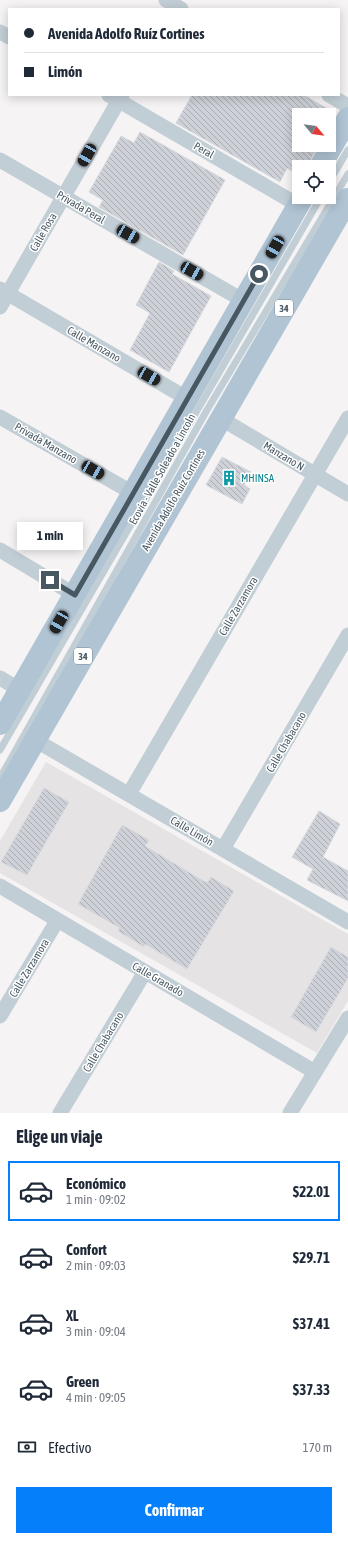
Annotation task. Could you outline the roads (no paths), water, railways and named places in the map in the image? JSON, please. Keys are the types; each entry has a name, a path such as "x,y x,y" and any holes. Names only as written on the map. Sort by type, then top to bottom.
{"main road":[{"path":"324,160 348,118"},
{"name":"Avenida Adolfo Ruíz Cortines","path":"0,801 220,418 348,199"},
{"path":"0,724 244,302 298,204"}],"street":[{"path":"332,96 348,106"},
{"name":"Calle Rosa","path":"0,307 4,292 63,196 116,97"},
{"name":"Peral","path":"116,97 292,196"},
{"name":"Privada Peral","path":"0,160 244,302"},
{"name":"Calle Manzano","path":"4,292 188,399"},
{"name":"Privada Manzano","path":"0,417 133,493"},
{"name":"Manzano N","path":"220,418 348,494"},
{"name":"Calle Zarzamora","path":"129,794 348,418"},
{"path":"0,550 75,595"},
{"name":"Calle Chabacano","path":"223,849 348,635"},
{"path":"0,678 20,690"},
{"name":"Calle Limón","path":"35,740 348,922"},
{"name":"Calle Granado","path":"0,886 315,1072"},
{"name":"Calle Zarzamora","path":"0,1016 57,921"},
{"name":"Calle Chabacano","path":"60,1113 145,972"},
{"path":"290,1113 348,1018"}],"lane":[{"path":"336,170 348,150"},
{"name":"Ecovía - Valle Soleado a Lincoln","path":"0,778 207,410 348,174"},
{"path":"0,750 316,204"}],"place":[{"name":"MHINSA","path":"229,478"}]}
